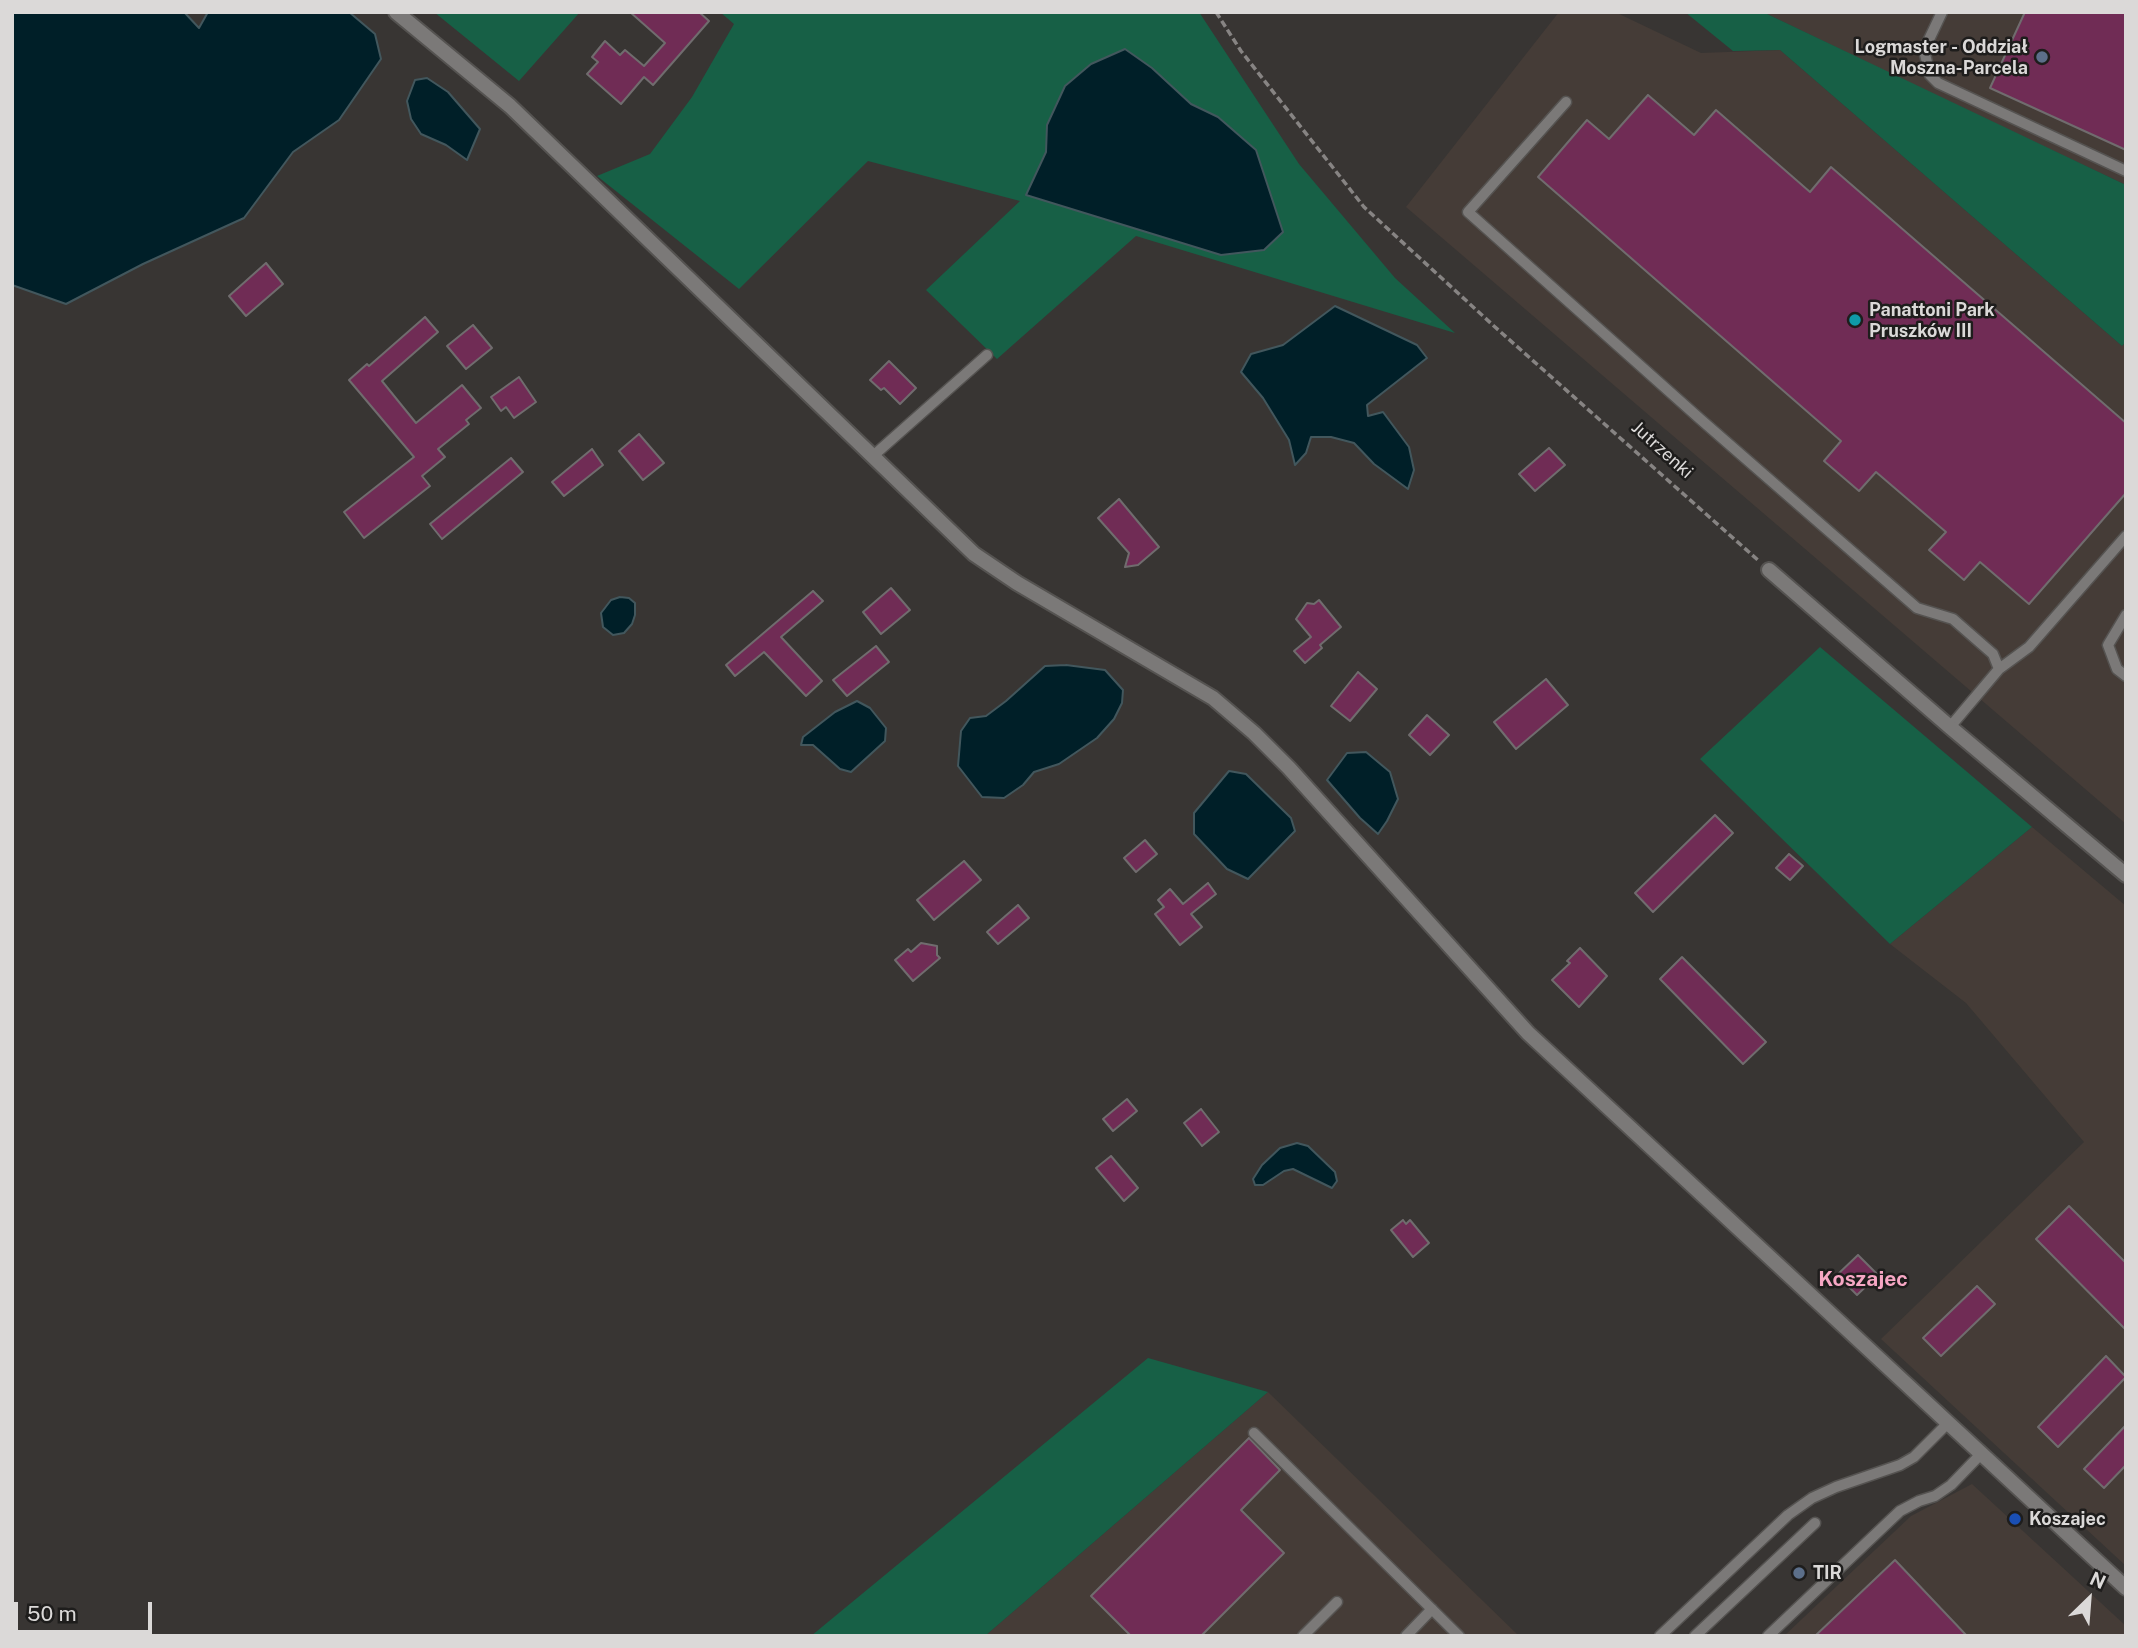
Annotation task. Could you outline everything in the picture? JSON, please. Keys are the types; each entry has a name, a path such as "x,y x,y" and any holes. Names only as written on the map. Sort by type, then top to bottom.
{"street":[{"path":"396,12 510,106 974,554 1017,583 1213,698 1254,733 1289,768 1528,1033 2126,1588"},
{"path":"1769,570 1950,727 2126,874"}],"lane":[{"path":"1942,12 1924,50 1930,75 1938,83 2126,171"},
{"path":"1566,102 1468,212 1917,608 1953,619 1993,654 1999,669"},
{"path":"873,456 987,355"},
{"path":"1950,727 1999,669 2029,647 2126,536"},
{"path":"2126,615 2108,645 2117,669 2126,676"},
{"path":"1660,1636 1788,1515 1812,1498 1900,1465 1914,1457 1948,1423"},
{"path":"1254,1433 1459,1636"},
{"path":"1768,1636 1899,1511 1943,1490 1981,1454"},
{"path":"1695,1636 1815,1523"},
{"path":"1303,1636 1337,1602"},
{"path":"1406,1636 1432,1609"}],"path":[{"name":"Jutrzenki","path":"1216,12 1241,51 1364,207 1769,570"}],"shaded area":[{"path":"1559,12 1615,12 1701,53 1780,50 2122,346 2126,342 2126,824 1406,207"},
{"path":"1763,12 2126,12 2126,185 1976,115"},
{"path":"2032,827 2126,906 2126,1566 1881,1339 2084,1142 1966,1003 1890,944"},
{"path":"1268,1392 1519,1636 985,1636"},
{"path":"1972,1484 2126,1626 2126,1636 1784,1636 1911,1516"}],"green space":[{"path":"434,12 580,12 519,81"},
{"path":"720,12 1199,12 1299,164 1395,278 1455,333 1136,236 997,359 926,290 1020,201 868,161 739,289 597,176 650,154 692,97 734,24","holes":["1125,49 1152,68 1191,104 1218,117 1256,150 1221,255 1027,195 1046,152"]},
{"path":"1685,12 1763,12 2126,185 2126,342 2122,346 1780,50 1733,51"},
{"path":"1820,647 2032,827 1890,944 1700,759"},
{"path":"1148,1358 1268,1392 985,1636 811,1636"}],"water":[{"path":"12,12 184,12 199,28 208,12 349,12 375,34 381,59 339,120 293,152 244,218 143,264 66,304 12,285"},
{"path":"1125,49 1152,68 1191,104 1218,117 1256,150 1283,232 1264,250 1221,255 1026,195 1046,152 1047,125 1065,86 1091,64"},
{"path":"427,78 448,92 480,129 467,160 446,145 421,134 411,119 407,101 415,80"},
{"path":"1335,306 1417,345 1427,358 1367,405 1368,416 1383,412 1409,447 1414,470 1408,489 1374,464 1354,443 1331,437 1311,437 1306,453 1295,465 1289,440 1263,398 1241,372 1251,354 1283,345"},
{"path":"629,598 635,603 635,615 632,624 624,633 613,635 603,627 601,613 611,600"},
{"path":"1066,665 1105,670 1123,690 1122,703 1114,719 1097,738 1059,764 1034,772 1023,785 1004,798 982,797 958,766 961,731 970,718 986,716 1045,666"},
{"path":"857,701 870,708 886,728 885,741 851,772 840,769 813,745 801,745 803,737 835,712"},
{"path":"1366,752 1390,772 1398,799 1378,834 1360,818 1327,780 1347,753"},
{"path":"1229,771 1246,774 1291,818 1295,831 1248,879 1227,869 1194,834 1194,813"},
{"path":"1297,1143 1308,1146 1335,1172 1337,1181 1332,1188 1293,1169 1284,1171 1263,1185 1255,1185 1253,1179 1262,1165 1280,1148"}],"building":[{"path":"630,12 699,12 709,21 653,85 644,77 621,104 587,74 598,62 592,57 605,41 620,55 625,50 644,66 665,43"},
{"path":"2025,12 2126,12 2126,150 1990,88"},
{"name":"Panattoni Park Pruszków III","path":"1648,95 1694,135 1716,110 1810,192 1831,167 2126,423 2126,493 2029,604 1980,562 1964,580 1929,550 1946,532 1876,472 1859,491 1824,461 1841,441 1538,177 1587,120 1609,139"},
{"path":"266,263 283,284 246,316 229,296"},
{"path":"425,317 438,332 382,381 416,423 462,385 481,408 466,420 469,424 438,449 445,457 422,476 430,486 364,538 344,512 414,457 349,380"},
{"path":"473,325 492,348 466,369 447,346"},
{"path":"889,361 916,388 900,404 884,388 881,390 870,380"},
{"path":"519,377 536,402 514,418 506,407 501,411 491,397"},
{"path":"639,434 664,463 643,480 619,451"},
{"path":"1549,448 1565,465 1535,491 1519,474"},
{"path":"592,449 603,465 564,496 552,482"},
{"path":"511,458 523,472 442,539 430,524"},
{"path":"1119,499 1159,547 1138,565 1125,567 1129,553 1098,518"},
{"path":"891,588 910,610 881,634 863,612"},
{"path":"813,591 823,601 781,637 822,681 806,696 764,652 735,676 726,665"},
{"path":"1319,600 1341,627 1320,645 1322,648 1305,663 1294,651 1311,637 1296,619 1307,603 1314,604"},
{"path":"876,646 889,662 847,696 833,680"},
{"path":"1358,672 1377,689 1350,721 1331,706"},
{"path":"1546,679 1568,705 1516,749 1494,722"},
{"path":"1427,715 1449,735 1430,755 1409,735"},
{"path":"1715,815 1733,833 1653,912 1635,893"},
{"path":"1145,840 1157,854 1136,872 1124,858"},
{"path":"1789,854 1803,866 1790,880 1776,868"},
{"path":"964,861 981,880 934,920 917,900"},
{"path":"1208,883 1216,894 1191,914 1202,927 1180,945 1155,914 1164,907 1158,900 1170,889 1183,904"},
{"path":"1018,905 1029,918 998,944 987,932"},
{"path":"921,943 937,946 937,955 940,958 913,981 895,960"},
{"path":"1580,948 1607,976 1579,1007 1552,980 1570,963 1567,961"},
{"path":"1682,957 1766,1042 1743,1064 1660,979"},
{"path":"1127,1099 1137,1111 1113,1131 1103,1119"},
{"path":"1201,1109 1219,1132 1202,1146 1184,1123"},
{"path":"1111,1156 1138,1188 1124,1201 1096,1168"},
{"path":"2069,1206 2126,1263 2126,1330 2036,1239"},
{"path":"1403,1220 1406,1224 1410,1220 1429,1243 1413,1257 1391,1230"},
{"path":"1858,1255 1878,1275 1857,1295 1837,1275"},
{"path":"1977,1286 1995,1304 1941,1356 1923,1338"},
{"path":"2106,1356 2126,1377 2058,1447 2038,1427"},
{"path":"2126,1425 2126,1465 2104,1488 2084,1469"},
{"path":"1249,1438 1280,1470 1241,1510 1284,1553 1201,1636 1131,1636 1091,1596"},
{"path":"1895,1560 1967,1636 1815,1636"}],"place":[{"name":"Logmaster - Oddział Moszna-Parcela","path":"2042,57"},
{"name":"Panattoni Park Pruszków III","path":"1855,320"},
{"name":"Koszajec","path":"2015,1519"},
{"name":"TIR","path":"1799,1573"}],"district":[{"name":"Koszajec","path":"1863,1280"}]}
